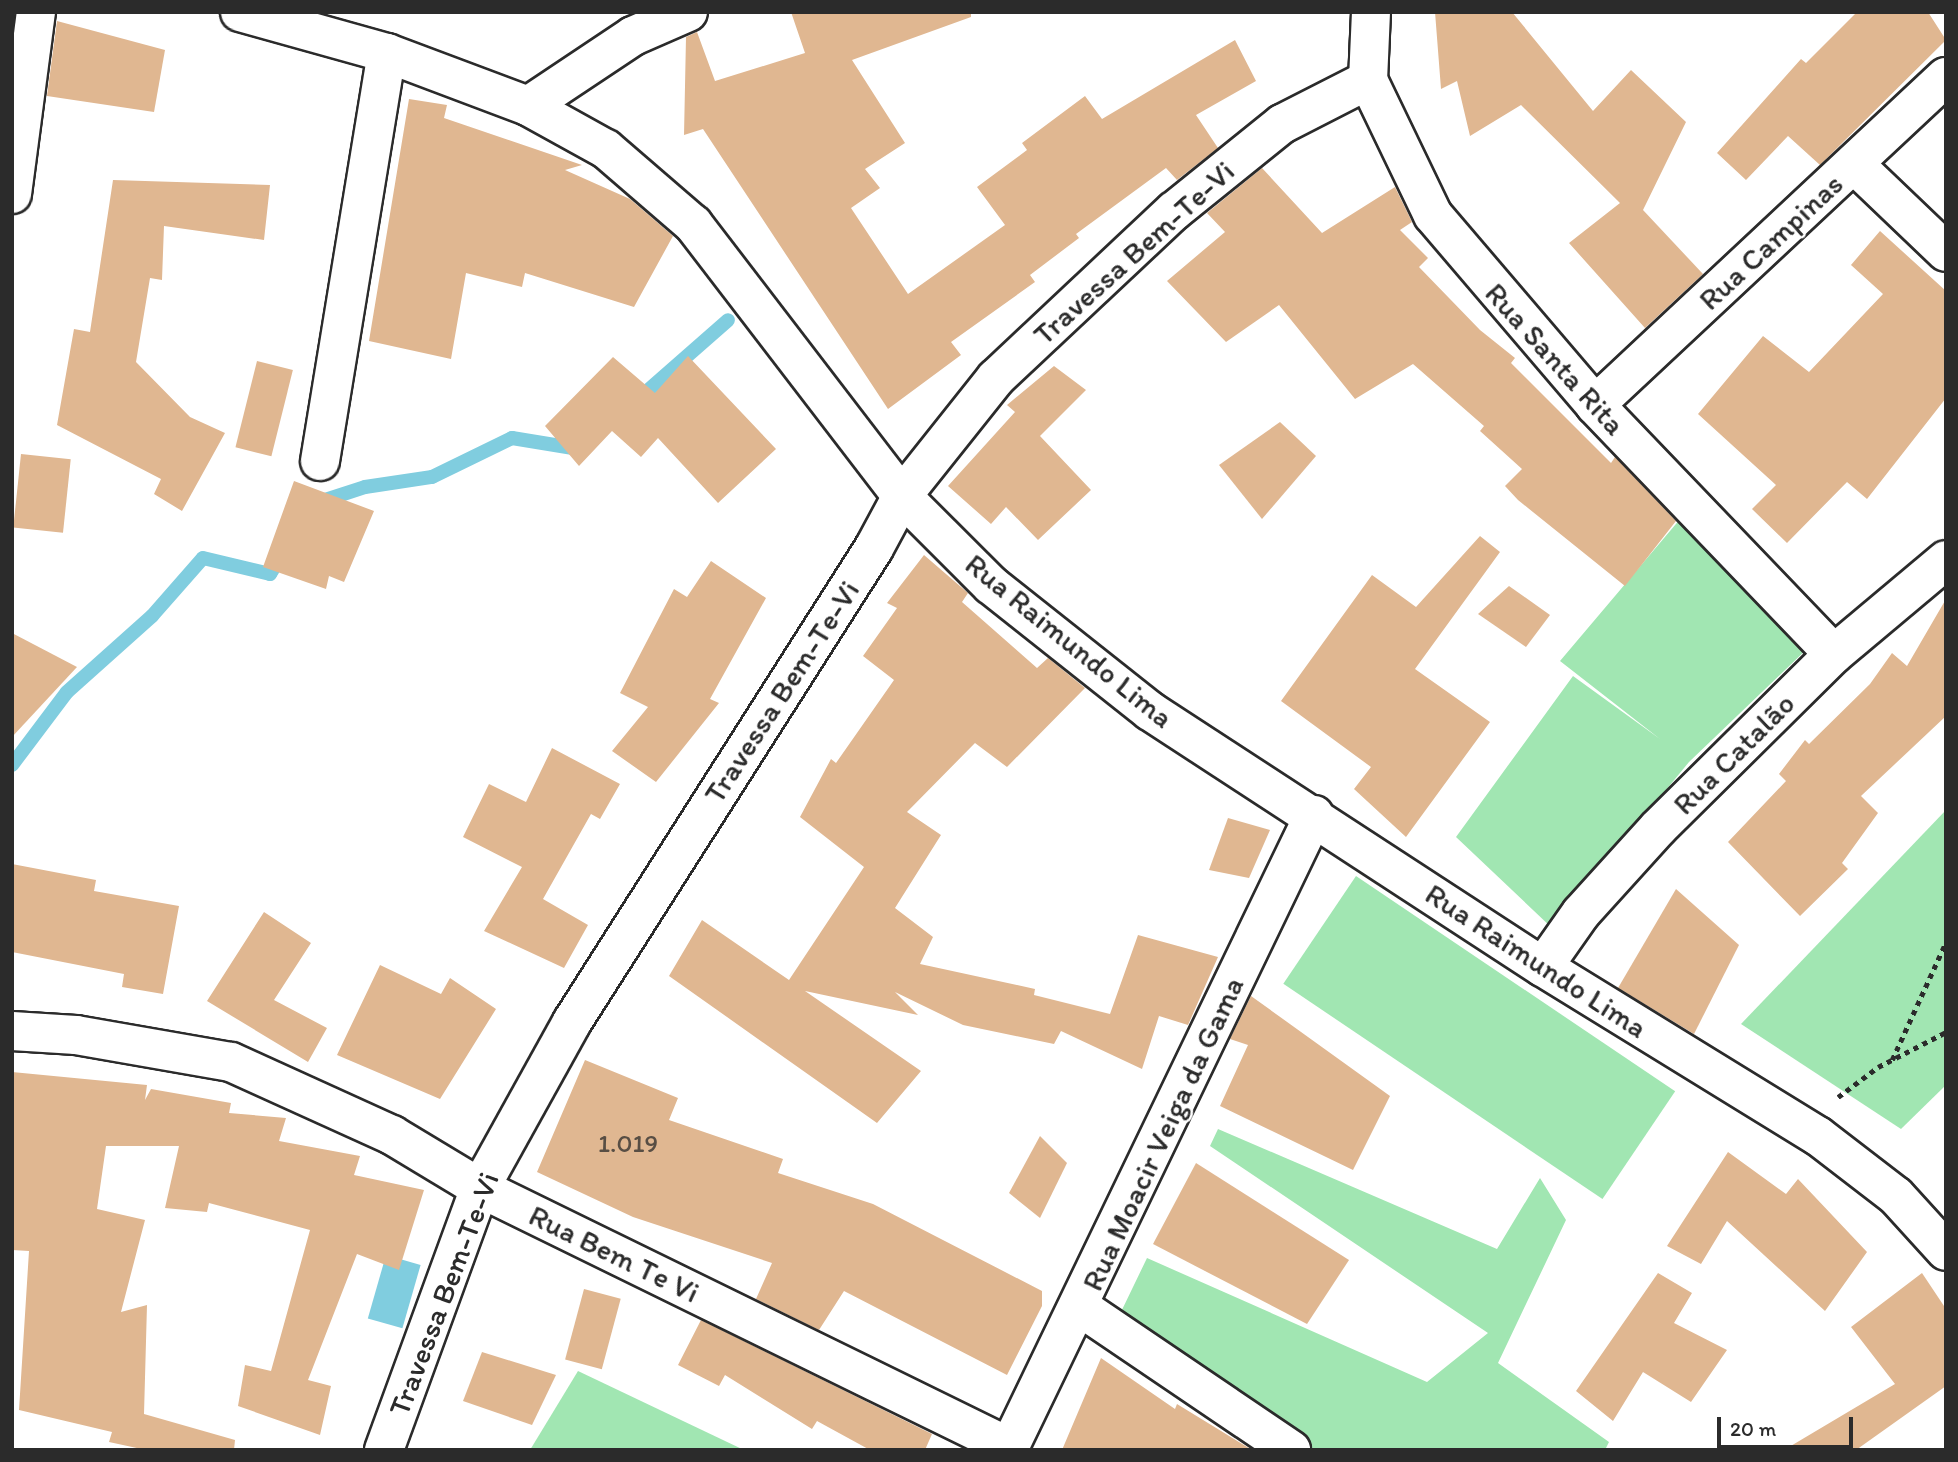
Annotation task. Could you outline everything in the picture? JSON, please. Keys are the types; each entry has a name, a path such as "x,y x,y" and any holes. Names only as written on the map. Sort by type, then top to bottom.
{"street":[{"path":"12,194 36,12"},
{"name":"Rua Raimundo Lima","path":"240,12 387,53 528,106 607,149 692,224 902,496 991,585 1150,711 1543,967 1801,1126 1896,1196 1946,1251"},
{"path":"528,106 633,36 688,12"},
{"name":"Rua Santa Rita","path":"1371,12 1368,80 1433,215 1595,405 1834,654"},
{"path":"320,461 387,53"},
{"name":"Rua Campinas","path":"1595,405 1946,77"},
{"name":"Travessa Bem-Te-Vi","path":"384,1450 480,1188 572,1022 874,548 902,496 996,378 1174,211 1282,124 1368,80"},
{"path":"1854,164 1946,252"},
{"name":"Rua Catalão","path":"1543,967 1581,913 1658,828 1834,654 1946,560"},
{"name":"Rua Moacir Veiga da Gama","path":"1009,1448 1080,1307 1314,816"},
{"name":"Rua Bem Te Vi","path":"12,1031 76,1035 231,1062 392,1135 480,1188 1009,1448"},
{"path":"1080,1307 1291,1450"}],"path":[{"path":"1892,1060 1946,942"},
{"path":"1801,1126 1892,1060 1946,1032"}],"green space":[{"path":"1681,518 1811,645 1689,762 1552,928 1456,837 1573,676 1660,739 1560,661"},
{"path":"1946,810 1946,1085 1901,1129 1741,1024"},
{"path":"1356,876 1675,1091 1602,1199 1283,984"},
{"path":"1218,1129 1497,1249 1540,1178 1566,1220 1498,1363 1609,1442 1605,1450 1308,1450 1120,1314 1147,1258 1427,1382 1488,1333 1210,1146"},
{"path":"578,1371 744,1450 530,1450"}],"water":[{"path":"386,1255 421,1265 402,1328 368,1318"}],"building":[{"path":"791,12 971,12 971,17 852,60 905,143 865,169 880,188 851,208 908,294 1005,225 977,187 1027,150 1022,143 1085,96 1102,119 1235,40 1256,81 1196,115 1218,148 1177,180 1166,168 1076,234 1079,238 1030,275 1035,282 951,342 961,355 888,409 703,129 684,135 686,37 697,32 715,81 805,53"},
{"path":"1435,12 1512,12 1593,111 1631,70 1686,122 1643,210 1703,274 1645,328 1569,243 1620,203 1521,105 1470,136 1457,81 1441,89"},
{"path":"1857,12 1928,12 1946,40 1820,165 1788,136 1746,180 1717,153 1801,59 1806,63"},
{"path":"57,21 165,50 154,112 47,96"},
{"path":"409,99 447,105 444,118 582,165 565,170 630,199 673,236 634,307 525,273 522,287 466,273 451,359 369,341"},
{"path":"1262,168 1322,233 1395,187 1412,222 1400,230 1428,258 1419,267 1480,330 1515,358 1511,363 1611,463 1615,457 1676,521 1625,586 1518,500 1505,486 1522,469 1480,431 1484,426 1413,364 1355,399 1279,305 1226,342 1167,281 1225,232 1207,213"},
{"path":"113,180 270,185 264,240 164,226 162,280 150,278 136,362 190,417 225,433 182,511 154,494 161,479 57,425 74,329 90,332"},
{"path":"1880,231 1946,291 1946,398 1867,499 1847,482 1787,543 1752,509 1776,485 1698,414 1763,336 1809,372 1883,294 1851,265"},
{"path":"688,356 776,449 718,503 658,438 641,457 612,431 579,466 545,426 613,357 655,393"},
{"path":"257,361 293,370 271,456 235,447"},
{"path":"1054,366 1086,390 1040,436 1091,490 1038,540 1006,507 991,524 948,486 1015,412 1007,405"},
{"path":"1280,422 1316,456 1262,519 1219,465"},
{"path":"21,454 71,459 63,533 13,528"},
{"path":"294,481 374,511 344,582 329,576 326,589 263,567"},
{"path":"1480,536 1500,552 1415,669 1490,722 1406,837 1354,789 1371,767 1281,701 1372,575 1416,607"},
{"path":"924,555 968,593 962,602 1037,668 1048,658 1085,688 1007,767 975,743 907,812 941,835 895,908 933,937 920,964 1035,989 1034,995 1110,1014 1138,935 1218,957 1188,1025 1159,1016 1142,1069 1061,1031 1054,1044 963,1025 895,992 918,1015 805,991 921,1071 877,1123 669,976 702,920 789,980 864,867 800,817 831,759 836,763 894,680 863,656 897,608 887,603"},
{"path":"711,561 766,598 710,699 719,703 656,782 612,751 648,707 620,693 674,589 687,597"},
{"path":"1509,586 1550,615 1526,647 1478,614"},
{"path":"1946,599 1946,716 1861,796 1878,813 1842,863 1848,869 1800,916 1728,842 1786,781 1779,774 1805,740 1809,744 1870,684 1892,653 1907,666"},
{"path":"12,633 77,667 12,737"},
{"path":"552,748 620,784 600,819 591,814 543,899 588,925 564,968 484,931 522,867 463,837 489,784 526,802"},
{"path":"1228,818 1270,830 1249,878 1209,870"},
{"path":"12,864 96,880 94,891 179,906 163,994 122,987 124,974 12,952"},
{"path":"1676,889 1739,945 1694,1034 1618,988"},
{"path":"264,912 311,943 274,1000 327,1028 308,1062 207,1001"},
{"path":"380,965 441,994 450,978 496,1009 440,1099 337,1055"},
{"path":"1251,996 1390,1096 1353,1170 1220,1106 1248,1045 1230,1039"},
{"path":"585,1060 678,1098 669,1120 783,1159 778,1173 873,1204 1042,1291 1042,1306 1007,1375 844,1291 819,1330 756,1299 772,1263 633,1217 537,1172"},
{"path":"12,1072 147,1085 145,1100 151,1089 231,1103 229,1113 286,1118 279,1141 360,1156 354,1175 424,1190 399,1270 357,1254 308,1380 331,1386 320,1435 238,1406 245,1365 271,1371 310,1230 209,1203 207,1212 165,1208 179,1146 106,1146 97,1209 145,1220 121,1312 147,1305 144,1414 235,1440 234,1450 146,1450 109,1442 112,1432 19,1410 29,1251 12,1250"},
{"path":"1040,1136 1067,1163 1040,1218 1009,1193"},
{"path":"1728,1152 1786,1194 1798,1179 1867,1252 1825,1311 1727,1221 1701,1264 1667,1246"},
{"path":"1196,1163 1349,1260 1307,1324 1153,1244"},
{"path":"1658,1273 1692,1293 1674,1323 1727,1350 1691,1402 1643,1372 1613,1421 1576,1391"},
{"path":"1922,1273 1946,1309 1946,1386 1856,1450 1784,1450 1895,1384 1851,1327"},
{"path":"584,1289 621,1299 602,1369 565,1360"},
{"path":"701,1320 932,1434 925,1450 870,1450 817,1421 812,1429 725,1375 719,1386 678,1365"},
{"path":"482,1352 556,1375 532,1425 463,1401"},
{"path":"1101,1358 1175,1409 1177,1404 1252,1450 1062,1450"}],"waterway":[{"path":"637,400 728,320"},
{"path":"319,502 365,487 432,477 512,438 579,449"},
{"path":"12,765 67,692 152,616 203,558 270,574 282,555"}]}
